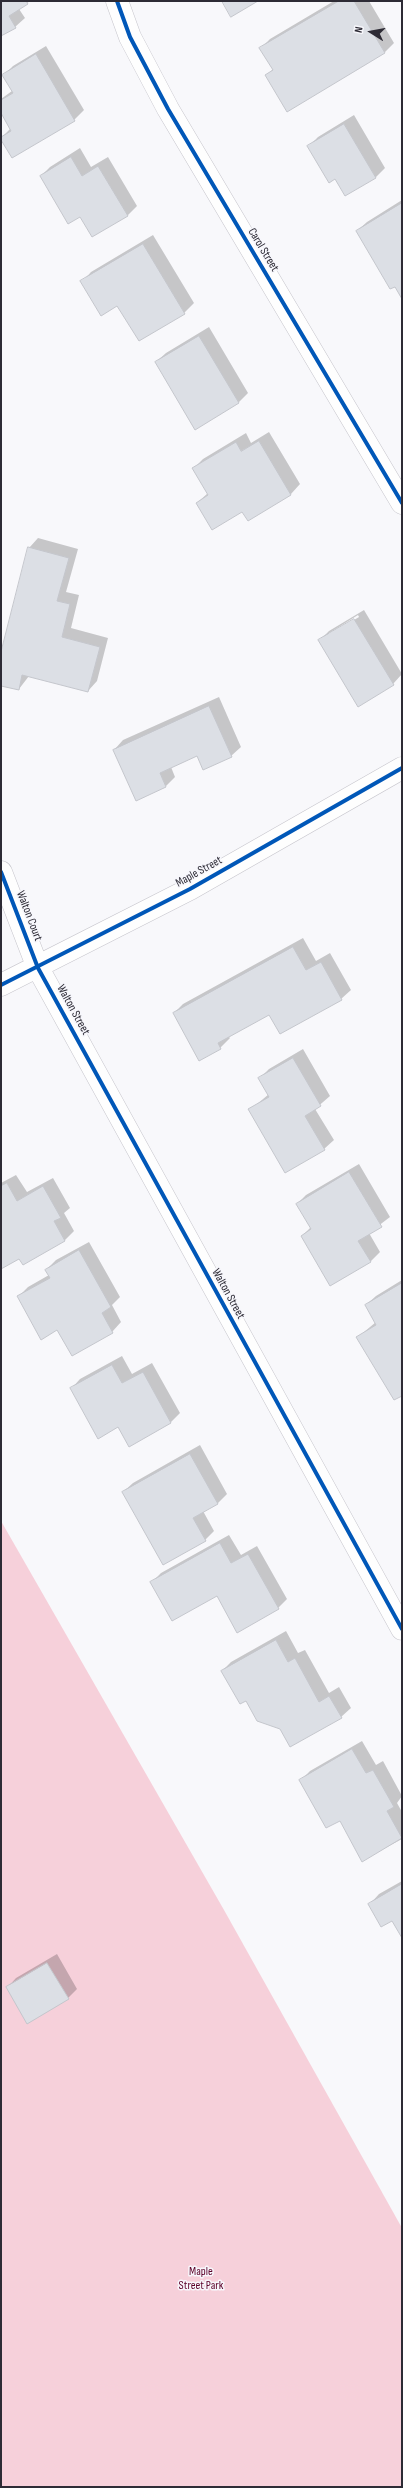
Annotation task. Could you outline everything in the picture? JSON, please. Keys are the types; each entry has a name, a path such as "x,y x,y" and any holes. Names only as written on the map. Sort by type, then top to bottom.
{"street":[{"name":"Carol Street","path":"116,1 130,37 168,109 402,504"},
{"name":"Maple Street","path":"1,984 38,968 190,889 402,768"},
{"name":"Walton Court","path":"1,872 38,968"},
{"name":"Walton Street","path":"38,968 402,1629"}],"green space":[{"name":"Maple Street Park","path":"1,1521 224,1910 402,2228 402,2487 1,2487"}],"building":[{"path":"1,1 26,1 28,4 9,16 16,28 1,36"},
{"path":"222,1 258,1 231,17"},
{"path":"339,1 354,1 385,53 287,112 265,75 273,70 259,48"},
{"path":"36,54 75,121 12,158 1,140 1,137 11,131 1,113 1,100 13,93 2,75"},
{"path":"344,124 376,178 345,196 335,179 329,183 307,146"},
{"path":"71,157 82,176 98,166 128,216 92,237 80,217 68,224 40,176"},
{"path":"402,203 402,299 395,287 390,289 356,231"},
{"path":"143,244 185,314 139,341 117,306 101,316 80,281"},
{"path":"199,336 239,403 195,430 155,362"},
{"path":"259,441 291,495 248,521 242,512 212,530 196,503 208,495 192,468 236,442 241,451"},
{"path":"28,547 69,558 57,601 70,604 62,637 100,647 88,692 22,675 19,690 1,686 1,652"},
{"path":"354,619 394,685 358,707 318,640"},
{"path":"209,706 232,757 203,770 197,756 160,773 166,787 136,801 113,750"},
{"path":"293,947 306,970 321,962 342,1000 280,1034 269,1015 218,1043 221,1049 199,1061 173,1013"},
{"path":"293,1058 321,1106 305,1116 325,1150 285,1173 248,1109 269,1097 258,1078"},
{"path":"349,1172 382,1227 358,1241 371,1262 330,1286 301,1236 311,1229 296,1204"},
{"path":"7,1183 17,1201 43,1186 61,1218 54,1221 65,1241 23,1265 19,1259 1,1269 1,1186"},
{"path":"79,1250 111,1307 102,1313 113,1333 72,1356 57,1330 41,1340 17,1296 50,1278 45,1270"},
{"path":"402,1283 402,1396 394,1400 356,1337 376,1325 365,1305"},
{"path":"112,1365 122,1383 143,1372 171,1423 129,1447 118,1427 98,1439 70,1388"},
{"path":"190,1454 218,1504 193,1518 206,1541 163,1565 122,1492"},
{"path":"220,1543 231,1563 248,1554 279,1609 237,1633 217,1596 172,1621 150,1582"},
{"path":"276,1640 288,1662 295,1658 319,1702 329,1696 342,1718 290,1747 280,1729 257,1721 246,1701 240,1704 221,1671"},
{"path":"352,1749 366,1773 373,1770 394,1807 387,1811 402,1838 362,1862 340,1821 326,1828 299,1780"},
{"path":"402,1884 402,1938 392,1921 381,1927 368,1904"},
{"path":"47,1963 69,1999 27,2024 6,1987"}],"cycle path":[{"path":"117,1 130,37 168,109 402,503"},
{"path":"1,985 190,889 402,768"},
{"path":"1,872 38,968 402,1629"}]}
